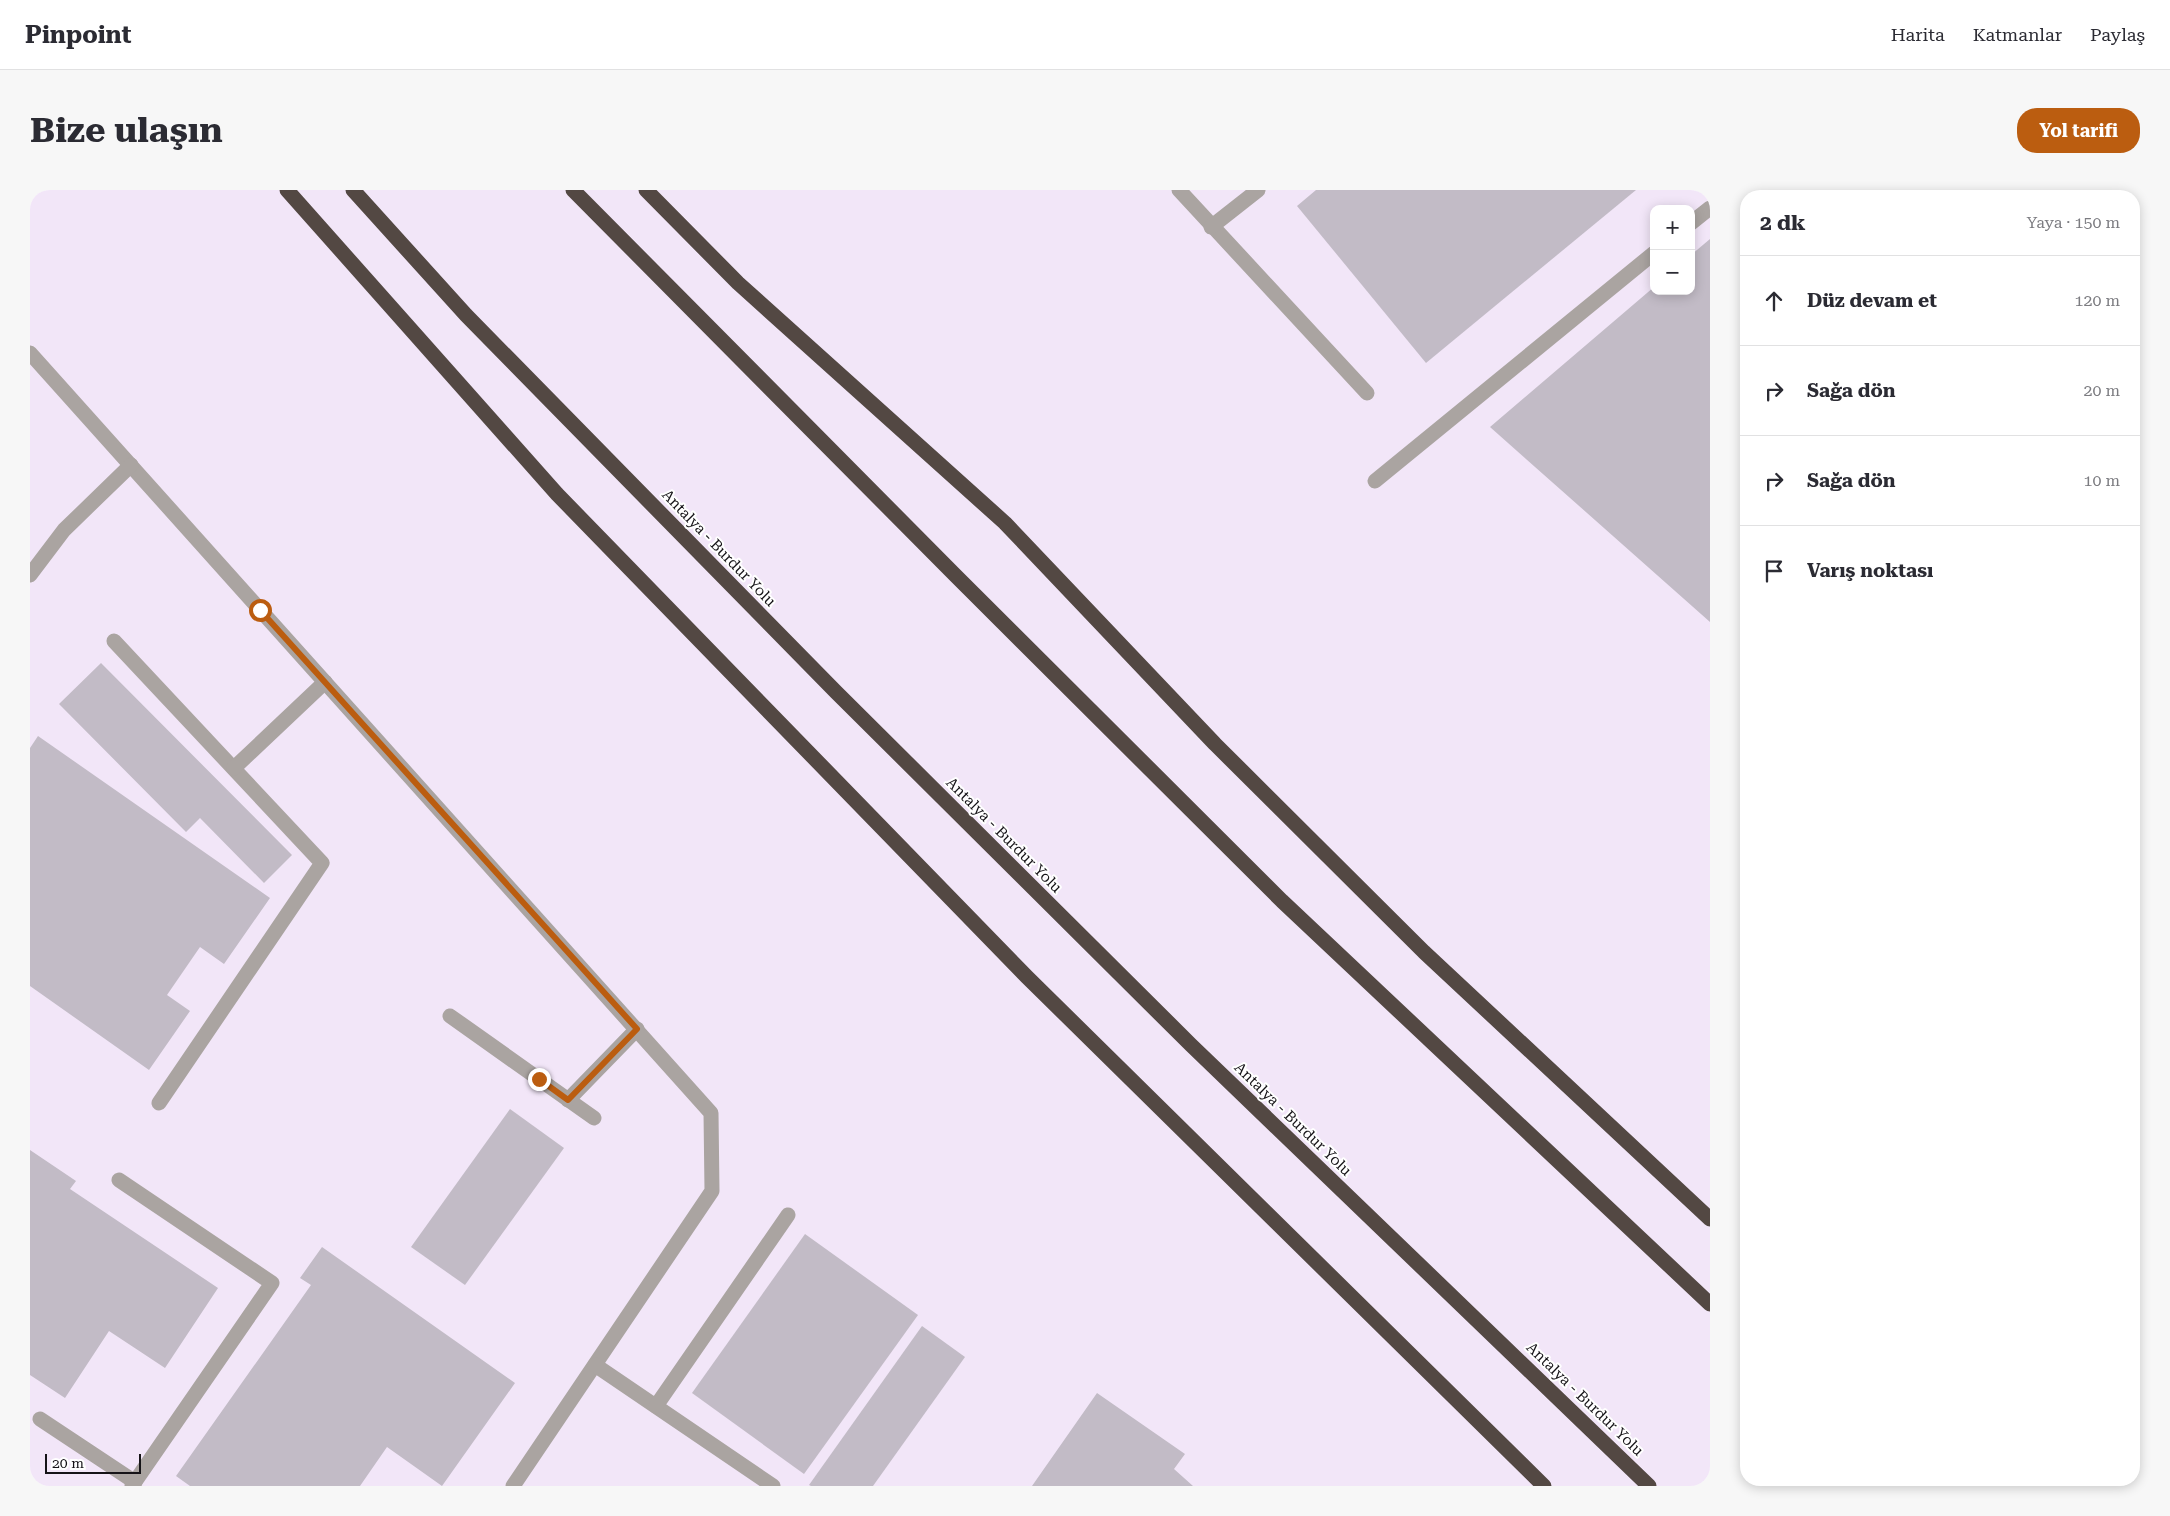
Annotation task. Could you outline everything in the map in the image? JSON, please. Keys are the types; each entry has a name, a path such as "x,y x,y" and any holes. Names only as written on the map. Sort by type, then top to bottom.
{"highway":[{"path":"287,190 557,494 1027,977 1544,1486"},
{"name":"Antalya - Burdur Yolu","path":"353,190 466,314 836,692 1191,1045 1649,1486"},
{"path":"572,190 1282,900 1710,1304"},
{"path":"646,190 738,283 1005,523 1214,744 1424,952 1710,1219"}],"lane":[{"path":"1179,190 1211,227 1367,394"},
{"path":"1211,227 1258,190"},
{"path":"1695,220 1710,208"},
{"path":"1375,481 1650,257"},
{"path":"30,353 711,1113 712,1191 513,1486"},
{"path":"30,575 64,530 131,465"},
{"path":"114,641 322,863 159,1104"},
{"path":"234,768 325,682"},
{"path":"450,1016 594,1118"},
{"path":"568,1100 637,1029"},
{"path":"40,1419 134,1484 272,1282 119,1180"},
{"path":"656,1406 788,1215"},
{"path":"595,1364 773,1486"}],"shaded area":[{"path":"30,190 1710,190 1710,1486 30,1486"}],"building":[{"path":"1316,190 1636,190 1426,363 1297,206"},
{"path":"1710,239 1710,622 1490,427 1650,290 1650,295 1695,295 1695,252"},
{"path":"101,663 292,855 264,883 200,818 186,832 59,704"},
{"path":"38,736 270,898 224,964 200,947 167,995 190,1011 149,1070 30,986 30,748"},
{"path":"510,1109 564,1148 465,1285 411,1247"},
{"path":"30,1150 76,1181 70,1189 218,1288 165,1368 109,1331 65,1398 30,1375"},
{"path":"805,1234 918,1315 804,1474 692,1393"},
{"path":"322,1247 515,1383 442,1486 387,1447 360,1486 190,1486 176,1476 311,1285 300,1278"},
{"path":"922,1326 965,1357 873,1486 809,1485"},
{"path":"1097,1393 1185,1454 1174,1469 1193,1486 1032,1486"}],"route":[{"path":"260,610 637,1029 568,1100 539,1079"}]}
